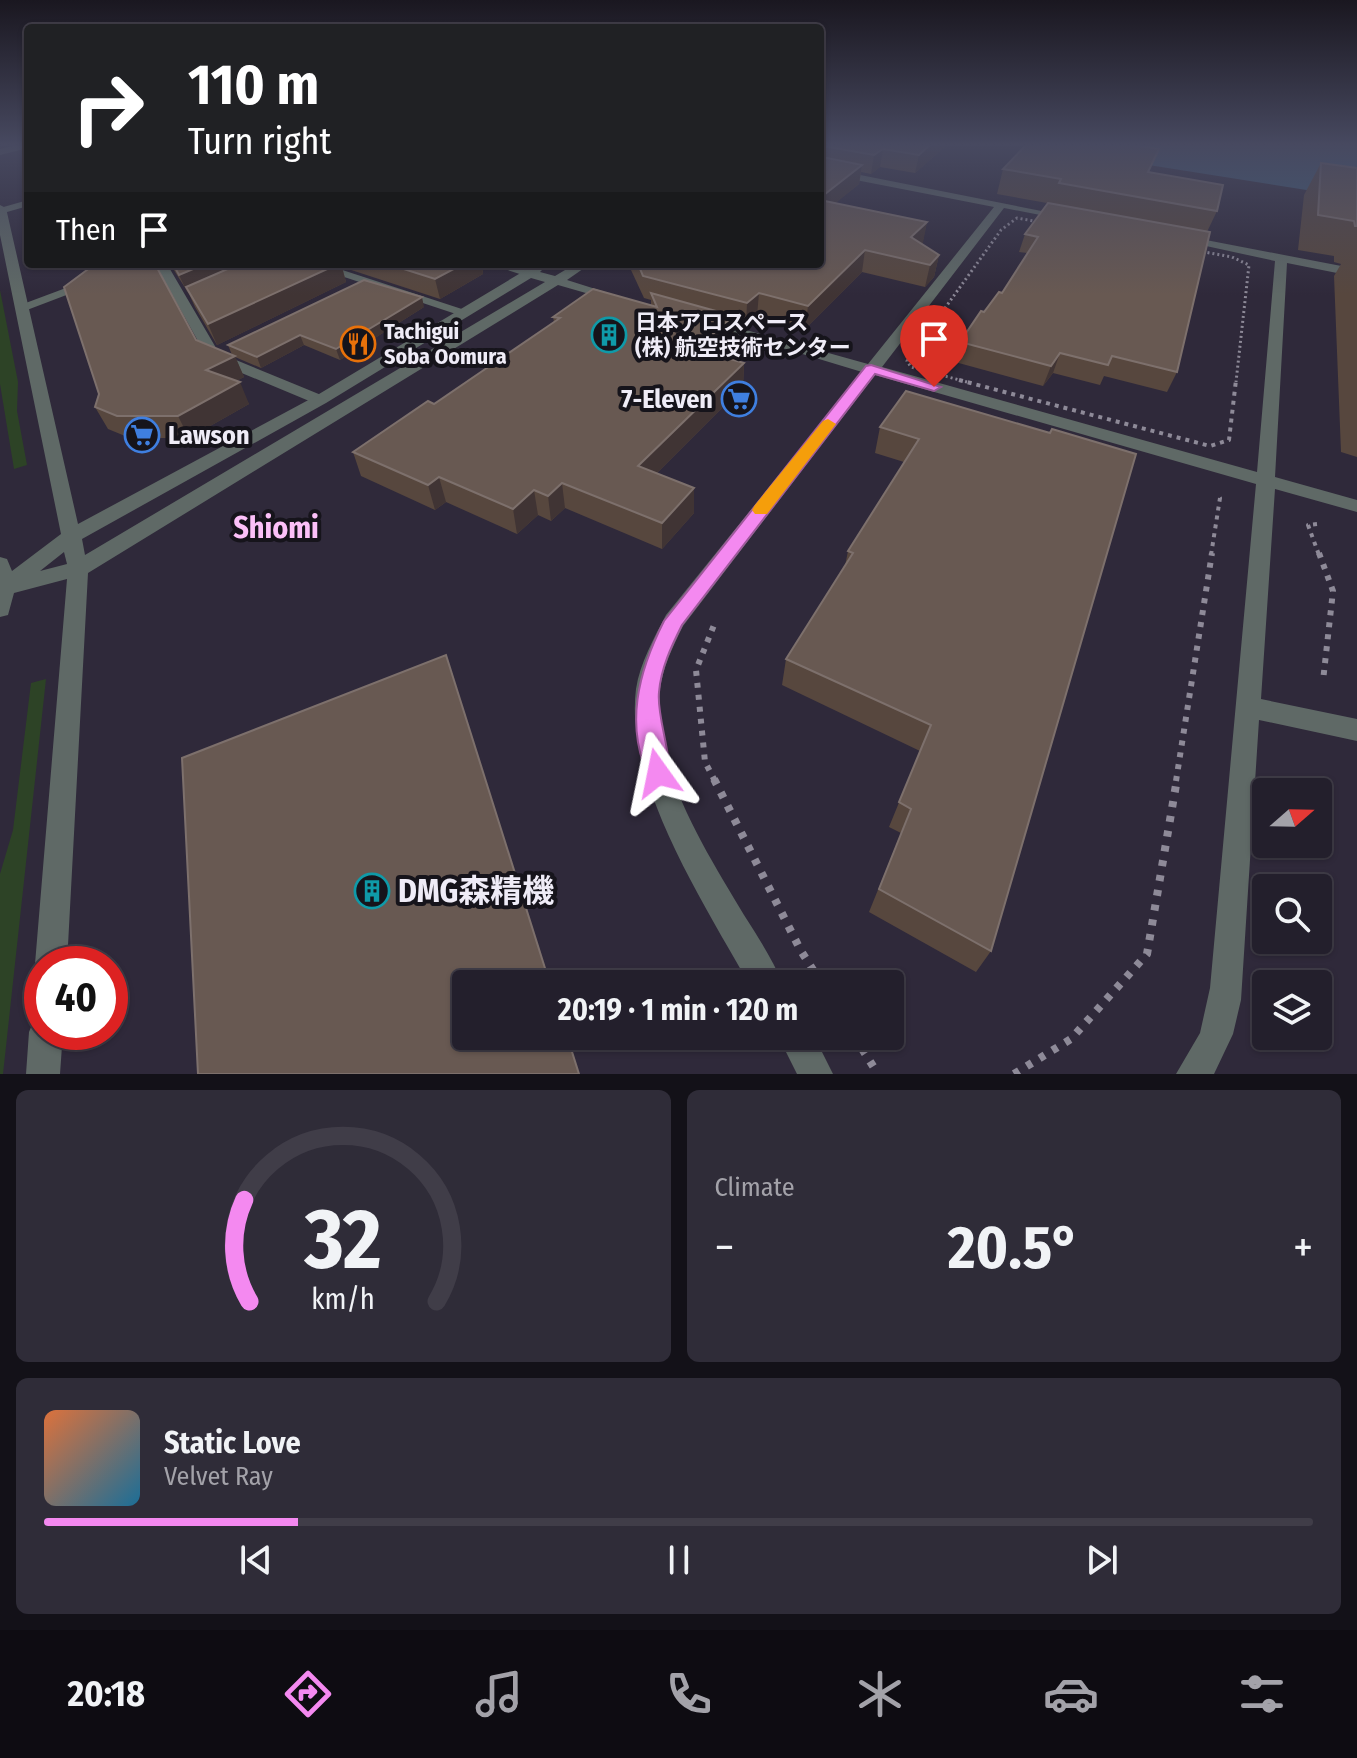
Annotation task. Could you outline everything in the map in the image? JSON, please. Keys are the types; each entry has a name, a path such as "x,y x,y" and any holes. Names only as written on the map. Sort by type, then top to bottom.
{"street":[{"path":"950,195 1078,220"},
{"path":"24,204 0,209 78,569 52,946"},
{"path":"759,970 682,828 658,773 648,726 647,693 656,656 674,621 1001,205"},
{"path":"1172,237 1357,273"},
{"path":"1193,1074 1208,1057 1222,1019 1281,258"},
{"path":"22,307 131,268"},
{"path":"164,268 191,302 220,352 320,400"},
{"path":"320,268 359,285 464,312"},
{"path":"510,268 631,302"},
{"path":"1,596 73,535 320,400 538,268"},
{"path":"1,596 78,569 578,268"},
{"path":"691,319 1357,506"},
{"path":"0,564 1,596"},
{"path":"1248,707 1357,730"},
{"path":"43,1074 45,1050"},
{"path":"803,1050 816,1074"}],"path":[{"path":"1017,218 1232,257 1249,265 1229,440 1210,446 911,367 907,361 1001,230 1017,218"},
{"path":"1014,1074 1071,1039 1147,954 1220,498 1213,491"},
{"path":"1321,523 1308,525 1333,591 1323,681"},
{"path":"722,606 696,670 705,762 813,970"},
{"path":"863,1050 878,1074"}],"green space":[{"path":"0,290 18,382 17,411 27,465 14,469 0,384"},
{"path":"46,679 3,1074 0,1074 0,874 13,830 31,683"}],"building":[{"path":"1127,195 1221,195 1217,211"},
{"path":"1319,195 1357,195 1357,226 1354,221 1318,215"},
{"path":"824,201 927,222 911,237 939,255 930,265 865,250 808,306 759,293 747,303 643,276 640,268 824,268"},
{"path":"1048,203 1210,232 1177,372 1112,356 1108,365 1060,353 1051,366 960,342 981,311 984,312 999,292 1002,293 1038,237 1025,234"},
{"path":"90,268 157,268 196,340 235,356 206,370 240,382 178,416 117,416 95,407 99,394 64,287"},
{"path":"175,268 196,268 179,275"},
{"path":"230,268 329,268 208,324 186,287"},
{"path":"401,268 456,268 435,279"},
{"path":"364,280 422,297 336,349 300,335 257,357 228,345"},
{"path":"593,289 657,307 651,293 734,316 696,349 744,363 638,466 694,488 662,523 562,483 548,496 534,490 513,509 439,477 428,485 353,452 428,401 434,404 560,318 553,317"},
{"path":"906,391 1050,433 1052,429 1136,454 991,951 879,889 911,809 899,802 931,725 786,659 853,553 848,551 919,439 880,427"},
{"name":"DMG森精機","path":"446,655 546,970 452,970 452,1050 571,1050 579,1074 198,1074 182,758"}],"slow traffic":[{"path":"761,510 828,424"}],"place":[{"name":"日本アロスペース (株) 航空技術センター","path":"609,335"},
{"name":"Tachigui Soba Oomura","path":"358,344"},
{"name":"7-Eleven","path":"739,399"},
{"name":"Lawson","path":"142,435"},
{"name":"DMG森精機","path":"372,891"}],"district":[{"name":"Shiomi","path":"276,528"}],"route":[{"path":"658,773 648,726 647,693 656,656 674,621 871,369 934,387"}]}
